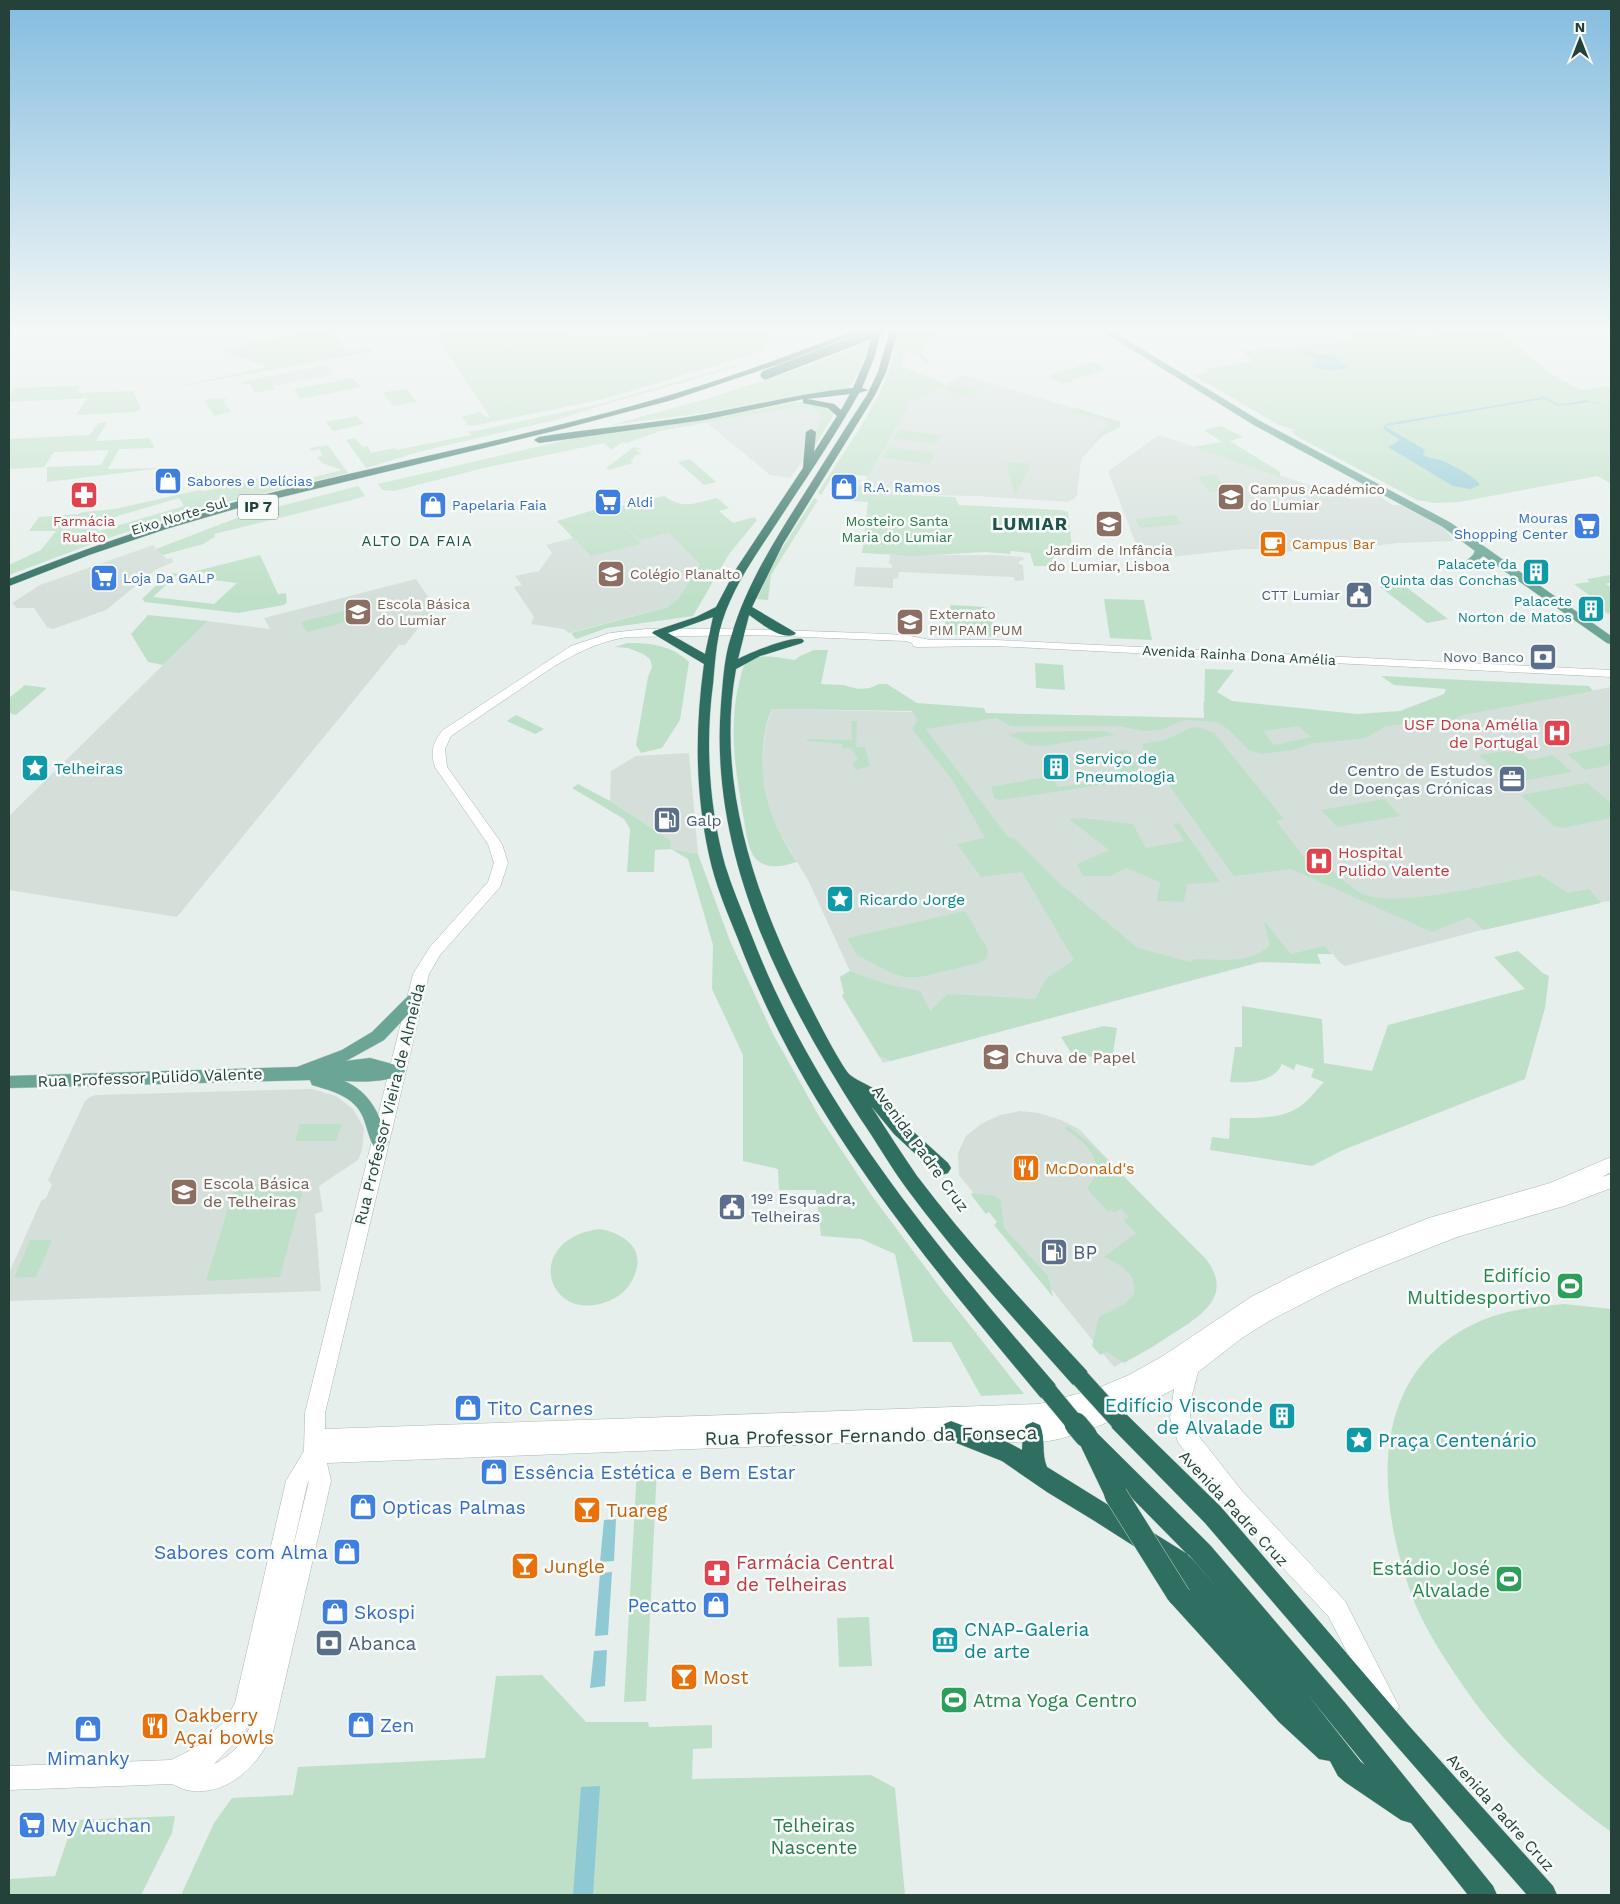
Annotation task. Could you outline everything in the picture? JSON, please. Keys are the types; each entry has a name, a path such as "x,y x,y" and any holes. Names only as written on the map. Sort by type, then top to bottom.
{"highway":[{"path":"502,440 516,434 567,420"},
{"name":"Eixo Norte-Sul","path":"9,583 91,550 212,512 584,420"},
{"name":"Eixo Norte-Sul","path":"9,592 100,555 217,518 614,420"},
{"path":"515,445 580,433 682,420"},
{"path":"839,420 750,554 721,608 714,634 703,704 703,763 716,858 744,941 777,1018 819,1093 889,1197 962,1290 1086,1436 1202,1553 1338,1712 1484,1895"},
{"name":"Avenida Padre Cruz","path":"854,420 768,557 745,607 736,634 726,705 726,762 731,803 742,859 768,935 803,1010 841,1077 916,1187 990,1278 1120,1422 1213,1515 1402,1735 1524,1875 1544,1895"},
{"path":"808,469 811,432"},
{"path":"745,607 794,637"},
{"path":"658,633 700,619 721,608"},
{"path":"658,633 686,647 710,663"},
{"path":"731,668 756,654 794,637"},
{"path":"841,1077 872,1096 900,1129 942,1168"},
{"path":"951,1431 1009,1453 1039,1475 1181,1563 1280,1678 1354,1773"},
{"path":"1033,1432 1032,1457 1039,1475"},
{"path":"1086,1436 1116,1495 1178,1594 1240,1659 1286,1714 1354,1773 1422,1819"},
{"path":"1524,1875 1554,1895"}],"main road":[{"path":"1256,420 1315,454 1448,525 1611,641"},
{"path":"1469,563 1479,555 1478,547"},
{"path":"292,1073 348,1054 378,1036 415,998"},
{"name":"Rua Professor Pulido Valente","path":"9,1082 292,1073 367,1076 397,1071"},
{"path":"292,1073 330,1083 353,1092 366,1106 380,1142"}],"street":[{"name":"Rua Professor Vieira de Almeida","path":"172,1772 196,1780 228,1770 252,1750 264,1721 320,1481 314,1446 315,1413 415,998 427,963 442,943 495,884 501,863 494,844 441,767 438,749 441,741 448,733 580,647 611,636 658,633 736,634"},
{"name":"Avenida Rainha Dona Amélia","path":"736,634 752,639 794,637 905,646 926,642 1005,644 1553,670 1611,671"},
{"name":"Rua Professor Fernando da Fonseca","path":"314,1446 1039,1414 1064,1409 1148,1376 1229,1322 1309,1277 1398,1238 1445,1221 1573,1182 1592,1175 1611,1164"},
{"name":"Rua Professor Fernando da Fonseca","path":"314,1446 951,1431 978,1428 1014,1433 1054,1430 1099,1415 1139,1397 1190,1367 1235,1332 1262,1315 1369,1263 1454,1230 1564,1199 1611,1181"},
{"path":"1190,1367 1181,1399 1180,1418 1184,1435 1234,1499 1337,1609 1402,1735"},
{"path":"1033,1432 1038,1423 1064,1409"},
{"name":"Rua Professor Vieira de Almeida","path":"172,1772 204,1756 232,1730 246,1708 298,1481 314,1446"},
{"path":"9,1778 172,1772"}],"shaded area":[{"path":"725,420 821,420 810,451 790,478 770,475 707,423"},
{"path":"901,420 1113,420 1120,422 1120,427 1102,436 1081,460 1077,495 1068,502 977,496 880,494 865,489 864,483"},
{"name":"Campus Académico do Lumiar","path":"1159,435 1351,499 1382,496 1382,498 1393,505 1400,505 1446,530 1454,541 1398,543 1330,551 1327,548 1284,552 1265,549 1244,549 1161,558 1141,557 1108,471"},
{"name":"R.A. Ramos","path":"836,477 861,480 854,493 829,490"},
{"name":"Colégio Planalto","path":"648,511 700,565 678,599 668,607 569,633 564,629 531,624 534,617 514,587 522,585 515,576 539,571 552,553 546,545 573,538 567,531"},
{"path":"153,545 167,559 172,558 173,562 155,570 106,610 53,629 47,627 34,608 17,608 12,603 40,585"},
{"path":"890,555 996,555 1023,557 1024,560 1019,561 1019,564 1023,565 1024,580 1015,581 1014,577 899,572 898,578 893,579 893,588 854,586 856,567 892,568 892,564 889,564"},
{"path":"416,579 435,607 405,645 399,645 177,917 9,890 9,816 208,621 270,629 264,618"},
{"name":"Hospital Pulido Valente","path":"1611,687 1611,901 1576,905 1345,966 1340,963 1325,945 883,1063 842,996 844,993 840,977 850,971 809,882 775,825 767,805 762,777 766,728 772,709 1204,718 1203,702 1405,720 1459,716"},
{"name":"Galp","path":"689,753 698,854 671,849 670,840 610,801 611,771 636,756"},
{"name":"Escola Básica de Telheiras","path":"312,1089 336,1096 353,1109 364,1128 362,1150 358,1160 319,1186 323,1211 315,1214 321,1291 9,1301 9,1273 41,1201 46,1198 52,1185 48,1180 85,1101 90,1097 96,1095"},
{"path":"1020,1111 1039,1113 1061,1120 1079,1129 1210,1266 1190,1323 1114,1367 959,1175 958,1153 966,1136 981,1124 1000,1115"}],"green space":[{"path":"360,420 364,424 333,431 326,422"},
{"path":"464,420 502,420 472,426 464,424 468,423"},
{"path":"527,420 556,420 422,451 366,468 346,440 354,438 363,447 368,446 371,453 471,435 469,431"},
{"path":"630,420 651,420 611,425"},
{"path":"696,420 724,420 660,431 627,443 622,442 611,450 604,443 484,468 394,491 382,490 378,484 579,437"},
{"path":"820,420 831,420 812,451 810,451"},
{"path":"865,420 901,420 868,476 835,473 821,495 818,493"},
{"path":"1103,420 1120,422 1120,427 1094,442 1098,435 1109,426 1109,423"},
{"path":"1270,420 1611,420 1611,484 1598,476 1459,502 1435,503 1417,500 1298,437 1291,431 1296,430 1279,425"},
{"path":"107,422 96,441 150,438 154,448 119,449 108,469 162,468 47,482 47,467 101,465 109,450 54,452 44,467 9,469 9,439 90,435 98,423"},
{"path":"1221,426 1243,437 1230,441 1280,472 1280,477 1193,447 1222,442 1204,430"},
{"path":"899,430 941,435 936,444 894,438"},
{"path":"328,445 348,473 199,509 108,538 9,575 9,565 41,550 56,531 29,531 39,517 115,509 264,477 275,487 342,470 322,463 317,457 323,456 319,449 311,451 310,448","holes":["179,498 184,506 99,531 91,524"]},
{"path":"634,447 643,449 636,450 641,454 633,456 635,458 630,460 633,463 608,470 606,468"},
{"path":"889,447 935,453 929,464 883,458"},
{"path":"690,459 716,482 704,485 678,462"},
{"path":"1006,462 1031,464 1015,496"},
{"path":"1215,475 1245,507 1226,509 1216,498 1222,501 1234,500 1228,491 1210,492 1198,478"},
{"name":"Mosteiro Santa Maria do Lumiar","path":"859,485 864,485 867,490 880,494 955,497 959,505 1061,510 1068,512 1073,556 1054,557 1052,566 1034,566 1030,553 1011,551 1010,554 985,552 915,556 862,553 868,502 839,500 831,490 853,493"},
{"path":"358,486 365,496 214,534 215,537 203,544 163,555 156,549 242,516"},
{"path":"664,496 683,504 717,498 729,508 719,511 733,523 754,517 757,520 729,554 693,616 607,628 576,639 571,633 668,607 678,599 700,565 669,533 639,540 618,519 641,544 591,556 557,521 597,509 600,511"},
{"path":"814,498 818,500 771,575 768,600 757,599 774,561"},
{"path":"1175,515 1182,524 1141,528 1135,519"},
{"path":"260,555 278,594 286,593 287,602 284,605 238,613 145,602 142,599 165,577 173,573 178,574 153,597 214,604 237,583 205,579 213,573 192,572"},
{"path":"1610,575 1611,582 1606,584 1611,587 1611,613 1608,614 1596,606 1601,604 1574,584 1590,582 1587,579"},
{"path":"1401,583 1448,619 1427,623 1380,587"},
{"path":"1104,599 1144,600 1152,640 1110,638"},
{"path":"951,605 986,607 998,637 941,634"},
{"path":"344,611 350,621 307,632 301,622"},
{"path":"148,615 208,621 163,665 148,662 131,634"},
{"path":"627,643 660,646 675,652 689,662 680,720 662,748 641,753 636,745 648,677 652,667 650,659 643,654 628,648 615,647"},
{"path":"814,650 828,650 821,684 843,685 858,689 887,684 917,703 984,708 986,713 1204,718 1205,669 1234,670 1217,692 1232,701 1357,714 1400,711 1444,694 1446,689 1394,685 1381,676 1589,686 1593,691 1459,716 1456,719 1386,726 1366,738 1316,742 1293,750 1261,754 1249,750 1227,728 1215,722 1184,720 1161,730 1143,731 1118,726 1011,726 996,718 926,729 1008,837 1014,838 1058,882 1138,948 1190,962 1195,959 1235,960 1254,956 1270,945 1264,921 1291,954 1325,945 1332,954 1317,954 1321,964 1259,962 891,1061 879,1056 842,996 844,993 840,977 850,971 886,984 920,991 930,1011 948,994 1035,999 1047,978 1074,960 1022,872 981,877 957,844 985,838 953,781 912,729 918,720 912,711 772,709 764,740 763,781 775,823 797,862 782,866 771,866 757,860 751,852 748,842 734,752 734,717 739,683 744,667 751,659 770,656 795,660","holes":["1298,726 1311,737 1274,745 1264,731"]},
{"path":"1035,663 1063,665 1065,690 1036,688"},
{"path":"25,685 47,688 16,715 9,713 9,698"},
{"path":"516,715 544,729 535,734 507,721"},
{"path":"851,721 857,721 856,747 865,747 870,766 856,770 852,763 858,760 851,748 843,749 842,744 807,741 807,739 852,740"},
{"path":"1198,727 1214,733 1284,819 1276,821 1305,858 1318,857 1345,882 1363,894 1379,898 1423,896 1450,893 1540,875 1568,893 1589,889 1601,903 1484,930 1469,917 1432,932 1291,869 1234,876 1143,749 1143,744 1165,740 1190,728"},
{"path":"1104,731 1115,735 1043,746 1029,745 1009,735 1019,732"},
{"path":"1611,744 1611,762 1606,766 1585,770 1567,754"},
{"path":"1128,750 1140,770 1127,772 1133,780 1001,800 995,799 991,787 1051,776 1058,787 1121,777 1106,752"},
{"path":"1506,751 1522,753 1530,760 1553,755 1572,772 1510,783 1479,755"},
{"path":"1587,783 1611,803 1611,818 1563,828 1554,826 1521,795"},
{"path":"578,784 610,801 670,840 671,849 655,850 654,872 627,872 630,829 624,819 572,788"},
{"path":"1385,799 1400,816 1337,827 1321,810"},
{"path":"1082,818 1133,824 1146,848 1184,841 1173,824 1179,823 1220,882 1187,884 1184,902 1157,901 1160,882 1126,868 1111,876 1083,876 1077,864 1109,850 1069,819"},
{"path":"671,849 698,854 730,941 773,1034 819,1116 870,1193 942,1290 1024,1394 981,1396 951,1342 913,1342 895,1254 861,1239 821,1236 816,1190 779,1190 778,1169 743,1161 743,1055 712,989 713,945 688,859"},
{"path":"965,911 988,950 987,958 979,963 920,977 904,977 891,973 857,955 847,938"},
{"path":"1518,951 1549,976 1545,1008 1525,1079 1343,1150 1312,1166 1210,1150 1212,1137 1229,1139 1230,1118 1277,1116 1294,1110 1305,1103 1324,1082 1311,1077 1314,1069 1296,1064 1294,1070 1282,1064 1273,1075 1267,1078 1252,1082 1230,1082 1235,1047 1242,1047 1242,1006 1322,1019 1324,1063 1372,1071 1388,1025 1525,989 1494,957"},
{"path":"1104,1026 1117,1028 1112,1060 1086,1056 1083,1063 1075,1059 1061,1037"},
{"path":"300,1124 342,1124 336,1141 295,1141"},
{"path":"1067,1126 1090,1143 1206,1259 1217,1282 1216,1292 1212,1301 1197,1317 1124,1363 1107,1352 1100,1355 1092,1346 1099,1317 1125,1304 1134,1294 1133,1280 1130,1275 1122,1267 1104,1257 1136,1233 1124,1221 1129,1217 1121,1209 1114,1213 1110,1210 1108,1211 1087,1189 1094,1178 1096,1165 1091,1152 1082,1142 1065,1129"},
{"path":"305,1182 280,1277 206,1281 235,1185"},
{"path":"971,1193 995,1196 1001,1200 1004,1228 1048,1276 1053,1297 994,1225 997,1222 989,1212 986,1214"},
{"path":"599,1229 615,1233 628,1242 637,1254 636,1271 626,1289 619,1296 609,1301 588,1306 570,1302 558,1292 552,1278 552,1263 559,1248 574,1236"},
{"path":"30,1240 52,1240 36,1277 14,1278"},
{"name":"Estádio José Alvalade","path":"1564,1304 1611,1309 1611,1832 1550,1784 1531,1766 1479,1708 1444,1657 1416,1606 1403,1568 1393,1528 1388,1488 1389,1448 1397,1410 1413,1376 1439,1346 1476,1323 1497,1315 1542,1306"},
{"path":"657,1467 646,1701 624,1702 637,1468"},
{"path":"869,1617 872,1666 839,1667 837,1618"},
{"name":"Telheiras Nascente","path":"542,1675 586,1722 648,1722 649,1727 712,1725 712,1748 693,1749 692,1779 871,1775 895,1788 905,1895 181,1895 214,1823 232,1798 293,1795 298,1767 485,1758 496,1676"},
{"path":"175,1816 172,1833 141,1895 9,1895 9,1879 55,1876 74,1820"}],"water":[{"path":"1422,420 1386,426 1425,450 1423,455 1443,461 1474,478 1480,485 1470,489 1453,486 1388,447 1400,440 1383,429 1385,425"},
{"path":"616,1519 614,1561 600,1562 604,1520"},
{"path":"612,1572 608,1635 595,1636 600,1573"},
{"path":"607,1650 605,1686 590,1688 594,1651"},
{"path":"600,1786 593,1895 573,1895 581,1787"}],"place":[{"name":"Sabores e Delícias","path":"168,481"},
{"name":"R.A. Ramos","path":"844,487"},
{"name":"Farmácia Rualto","path":"84,495"},
{"name":"Campus Académico do Lumiar","path":"1231,497"},
{"name":"Aldi","path":"608,502"},
{"name":"Papelaria Faia","path":"433,505"},
{"name":"Jardim de Infância do Lumiar, Lisboa","path":"1109,524"},
{"name":"Mouras Shopping Center","path":"1587,526"},
{"name":"Campus Bar","path":"1273,544"},
{"name":"Palacete da Quinta das Conchas","path":"1536,572"},
{"name":"Colégio Planalto","path":"611,574"},
{"name":"Loja Da GALP","path":"104,578"},
{"name":"CTT Lumiar","path":"1359,595"},
{"name":"Palacete Norton de Matos","path":"1591,609"},
{"name":"Escola Básica do Lumiar","path":"358,612"},
{"name":"Externato PIM PAM PUM","path":"910,622"},
{"name":"Novo Banco","path":"1543,657"},
{"name":"USF Dona Amélia de Portugal","path":"1557,733"},
{"name":"Serviço de Pneumologia","path":"1056,767"},
{"name":"Telheiras","path":"35,768"},
{"name":"Centro de Estudos de Doenças Crónicas","path":"1512,779"},
{"name":"Galp","path":"667,820"},
{"name":"Hospital Pulido Valente","path":"1319,861"},
{"name":"Ricardo Jorge","path":"840,899"},
{"name":"Chuva de Papel","path":"996,1057"},
{"name":"McDonald's","path":"1026,1168"},
{"name":"Escola Básica de Telheiras","path":"184,1192"},
{"name":"19º Esquadra, Telheiras","path":"732,1207"},
{"name":"BP","path":"1054,1252"},
{"name":"Edifício Multidesportivo","path":"1570,1286"},
{"name":"Tito Carnes","path":"468,1408"},
{"name":"Edifício Visconde de Alvalade","path":"1282,1416"},
{"name":"Praça Centenário","path":"1359,1440"},
{"name":"Essência Estética e Bem Estar","path":"494,1472"},
{"name":"Opticas Palmas","path":"363,1507"},
{"name":"Tuareg","path":"587,1510"},
{"name":"Sabores com Alma","path":"347,1552"},
{"name":"Jungle","path":"525,1566"},
{"name":"Farmácia Central de Telheiras","path":"717,1573"},
{"name":"Estádio José Alvalade","path":"1509,1579"},
{"name":"Pecatto","path":"716,1605"},
{"name":"Skospi","path":"335,1612"},
{"name":"CNAP-Galeria de arte","path":"945,1640"},
{"name":"Abanca","path":"329,1643"},
{"name":"Most","path":"684,1677"},
{"name":"Atma Yoga Centro","path":"954,1700"},
{"name":"Zen","path":"361,1725"},
{"name":"Oakberry Açaí bowls","path":"155,1726"},
{"name":"Mimanky","path":"88,1729"},
{"name":"My Auchan","path":"32,1825"}],"district":[{"name":"LUMIAR","path":"1030,524"},
{"name":"ALTO DA FAIA","path":"417,541"}]}
